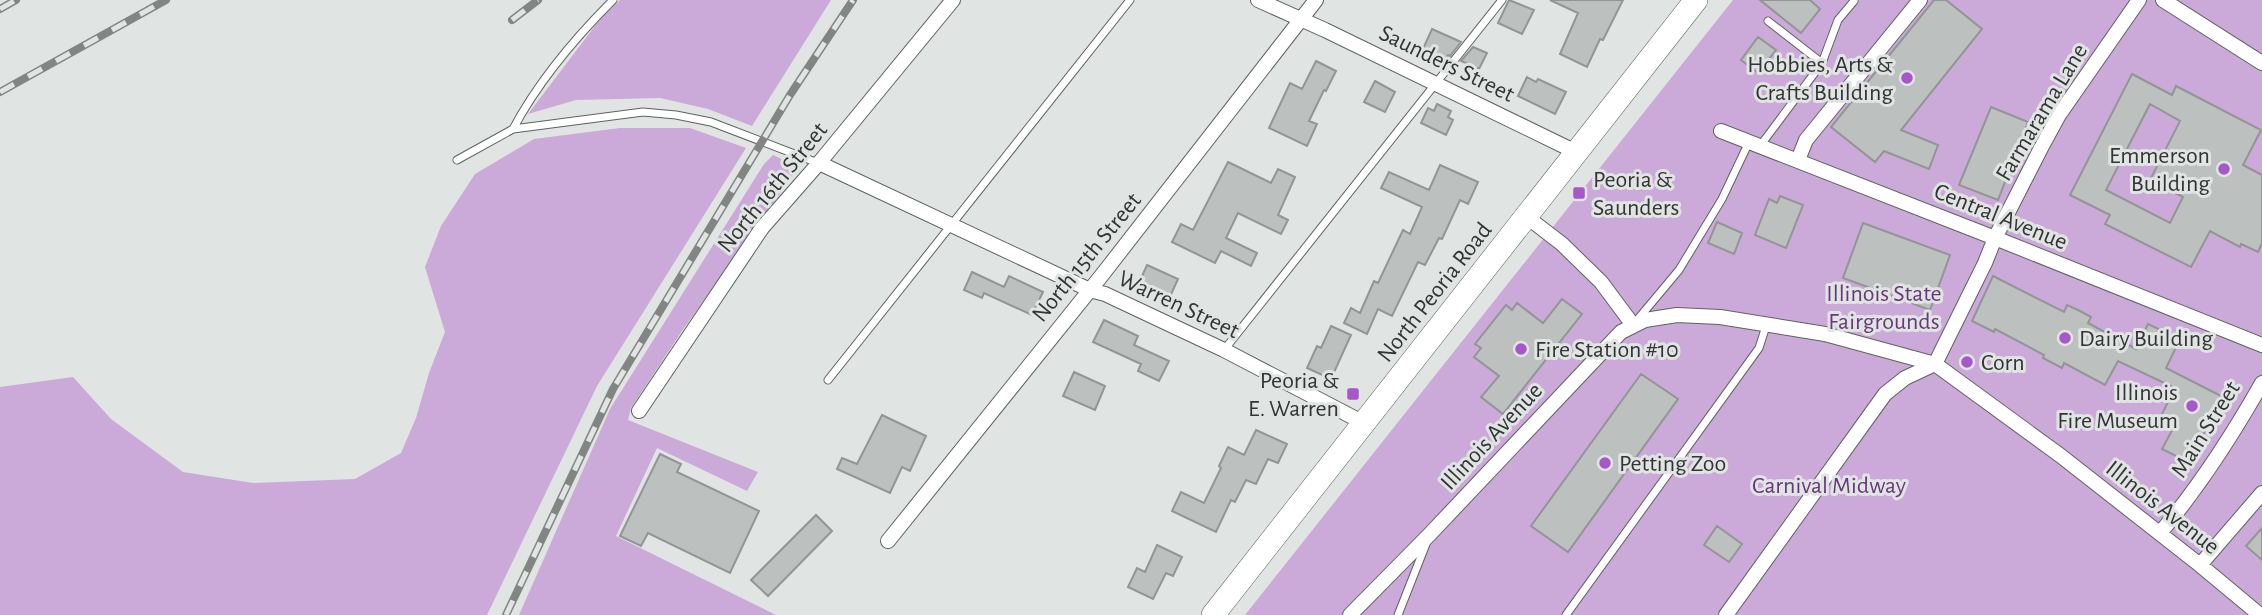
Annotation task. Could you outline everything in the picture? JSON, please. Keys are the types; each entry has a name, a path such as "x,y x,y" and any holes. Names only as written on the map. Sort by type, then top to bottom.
{"main road":[{"name":"North Peoria Road","path":"1213,615 1696,0"}],"street":[{"name":"North 16th Street","path":"639,411 762,228 953,0"},
{"name":"Saunders Street","path":"1258,0 1281,12 1301,18 1576,152"},
{"name":"North 15th Street","path":"888,541 1090,290 1316,0"},
{"path":"1798,160 1806,140 1920,0"},
{"name":"Farmarama Lane","path":"1935,364 1995,238 2059,115 2138,0"},
{"path":"2166,1 2262,63"},
{"name":"Central Avenue","path":"1721,131 2262,345"},
{"name":"Warren Street","path":"819,163 1224,350 1364,423"},
{"path":"1527,217 1562,244 1601,282 1633,325"},
{"name":"Illinois Avenue","path":"1350,615 1621,332 1646,320 1677,315 1768,323 1825,334 1935,364 2019,424 2160,533 2260,615"},
{"path":"1726,615 1885,394 1905,378 1935,364"},
{"name":"Main Street","path":"2160,533 2231,438 2262,383"},
{"path":"2200,565 2262,493"}],"lane":[{"path":"513,129 527,102 613,0"},
{"path":"828,380 1130,0"},
{"path":"1224,350 1502,0"},
{"path":"1633,325 1679,270 1754,144 1822,63 1838,20 1854,0"},
{"path":"1768,21 1822,63"},
{"path":"457,160 513,129 643,112 711,122 819,163"},
{"path":"1566,615 1759,348 1768,323"},
{"path":"1398,615 1430,534"}],"green space":[{"path":"620,0 831,0 752,126 708,109 660,98 576,100 528,114 601,18"},
{"name":"Illinois State Fairgrounds","path":"1733,0 2262,0 2262,615 1245,615"},
{"path":"620,128 690,128 746,148 597,386 487,615 0,615 0,387 73,377 111,419 183,472 253,483 355,479 401,453 416,418 445,332 425,267 441,226 475,174 534,139"},
{"path":"773,155 799,167 684,328 631,408 628,420 758,472 747,491 657,448 616,536 776,615 519,615 610,409 764,164"}],"building":[{"path":"1509,0 1534,10 1522,34 1498,23"},
{"path":"1550,0 1623,0 1587,67 1560,54 1578,13"},
{"path":"1760,0 1810,0 1820,9 1801,33"},
{"name":"Hobbies, Arts & Crafts Building","path":"1934,0 1946,0 1982,29 1901,130 1938,145 1929,169 1884,151 1875,162 1831,127"},
{"path":"1432,29 1461,42 1445,62 1422,51"},
{"path":"1758,37 1776,50 1758,73 1741,60"},
{"path":"1473,47 1487,53 1479,69 1461,61"},
{"path":"1316,61 1336,71 1309,121 1317,124 1307,146 1269,128 1290,83 1302,89"},
{"name":"Emmerson Building","path":"2132,74 2172,95 2176,86 2261,130 2243,165 2262,175 2262,243 2258,252 2241,244 2240,247 2210,231 2191,267 2105,224 2110,215 2070,195","holes":["2150,104 2180,121 2150,180 2183,197 2170,223 2106,190"]},
{"path":"1527,77 1566,92 1555,114 1518,96"},
{"path":"1375,81 1395,92 1385,112 1364,102"},
{"path":"1437,104 1451,111 1448,117 1453,120 1446,135 1421,123 1428,108 1434,111"},
{"path":"1991,107 2028,122 1998,200 1959,185"},
{"path":"1228,162 1271,183 1278,169 1295,177 1278,215 1288,220 1281,234 1238,213 1226,238 1257,253 1251,266 1221,251 1215,263 1172,242 1181,224 1193,230"},
{"path":"1440,165 1478,182 1468,204 1460,200 1442,239 1439,238 1425,265 1418,262 1392,316 1378,309 1367,334 1344,323 1351,308 1360,313 1374,281 1378,283 1403,230 1410,234 1422,207 1381,188 1389,172 1429,190"},
{"path":"1780,196 1803,205 1786,248 1755,235 1769,199 1777,203"},
{"path":"1717,222 1742,233 1734,254 1708,243"},
{"path":"1863,223 1950,255 1930,310 1843,278"},
{"path":"1147,265 1178,279 1169,299 1138,285"},
{"path":"972,272 1004,287 1009,276 1043,292 1032,315 984,293 982,298 964,290"},
{"path":"1993,276 2064,312 2067,305 2080,311 2091,317 2088,323 2136,349 2148,324 2180,339 2166,368 2223,397 2202,437 2196,434 2182,459 2162,449 2176,423 2161,416 2175,388 2118,361 2105,385 2064,363 2062,368 2043,358 2044,355 1995,329 1994,332 1972,321"},
{"path":"1562,299 1582,314 1503,414 1481,397 1499,376 1474,357 1481,348 1475,344 1506,305 1512,310 1517,303 1543,323"},
{"path":"1104,320 1138,336 1134,345 1169,361 1159,381 1138,371 1141,364 1093,342"},
{"path":"1331,326 1351,335 1331,379 1307,368 1317,346 1321,348"},
{"path":"1074,372 1105,386 1095,410 1063,396"},
{"name":"Petting Zoo","path":"1641,374 1678,399 1568,552 1531,526"},
{"path":"882,415 926,436 910,471 902,467 890,493 837,469 842,458 857,464"},
{"path":"1256,430 1287,444 1278,463 1268,459 1256,484 1246,480 1235,502 1231,500 1216,532 1172,511 1181,492 1204,503 1228,447 1244,455"},
{"path":"660,454 681,464 677,472 759,511 730,573 648,533 641,546 620,536"},
{"path":"816,515 832,531 768,596 751,580"},
{"path":"1717,526 1742,544 1729,562 1704,545"},
{"path":"2262,528 2262,560 2246,546"},
{"path":"1157,545 1182,557 1173,576 1166,573 1153,599 1128,587 1137,568 1145,572"}],"railway":[{"path":"0,9 16,0"},
{"path":"0,92 166,0"},
{"path":"512,20 538,0"},
{"path":"506,615 613,389 790,95 853,0"}],"place":[{"name":"Hobbies, Arts & Crafts Building","path":"1907,78"},
{"name":"Emmerson Building","path":"2224,169"},
{"name":"Peoria & Saunders","path":"1579,193"},
{"name":"Dairy Building","path":"2065,338"},
{"name":"Fire Station #10","path":"1521,349"},
{"name":"Corn","path":"1967,362"},
{"name":"Peoria & E. Warren","path":"1353,394"},
{"name":"Illinois Fire Museum","path":"2192,406"},
{"name":"Petting Zoo","path":"1605,463"}],"park label":[{"name":"Carnival Midway","path":"1829,485"}]}
